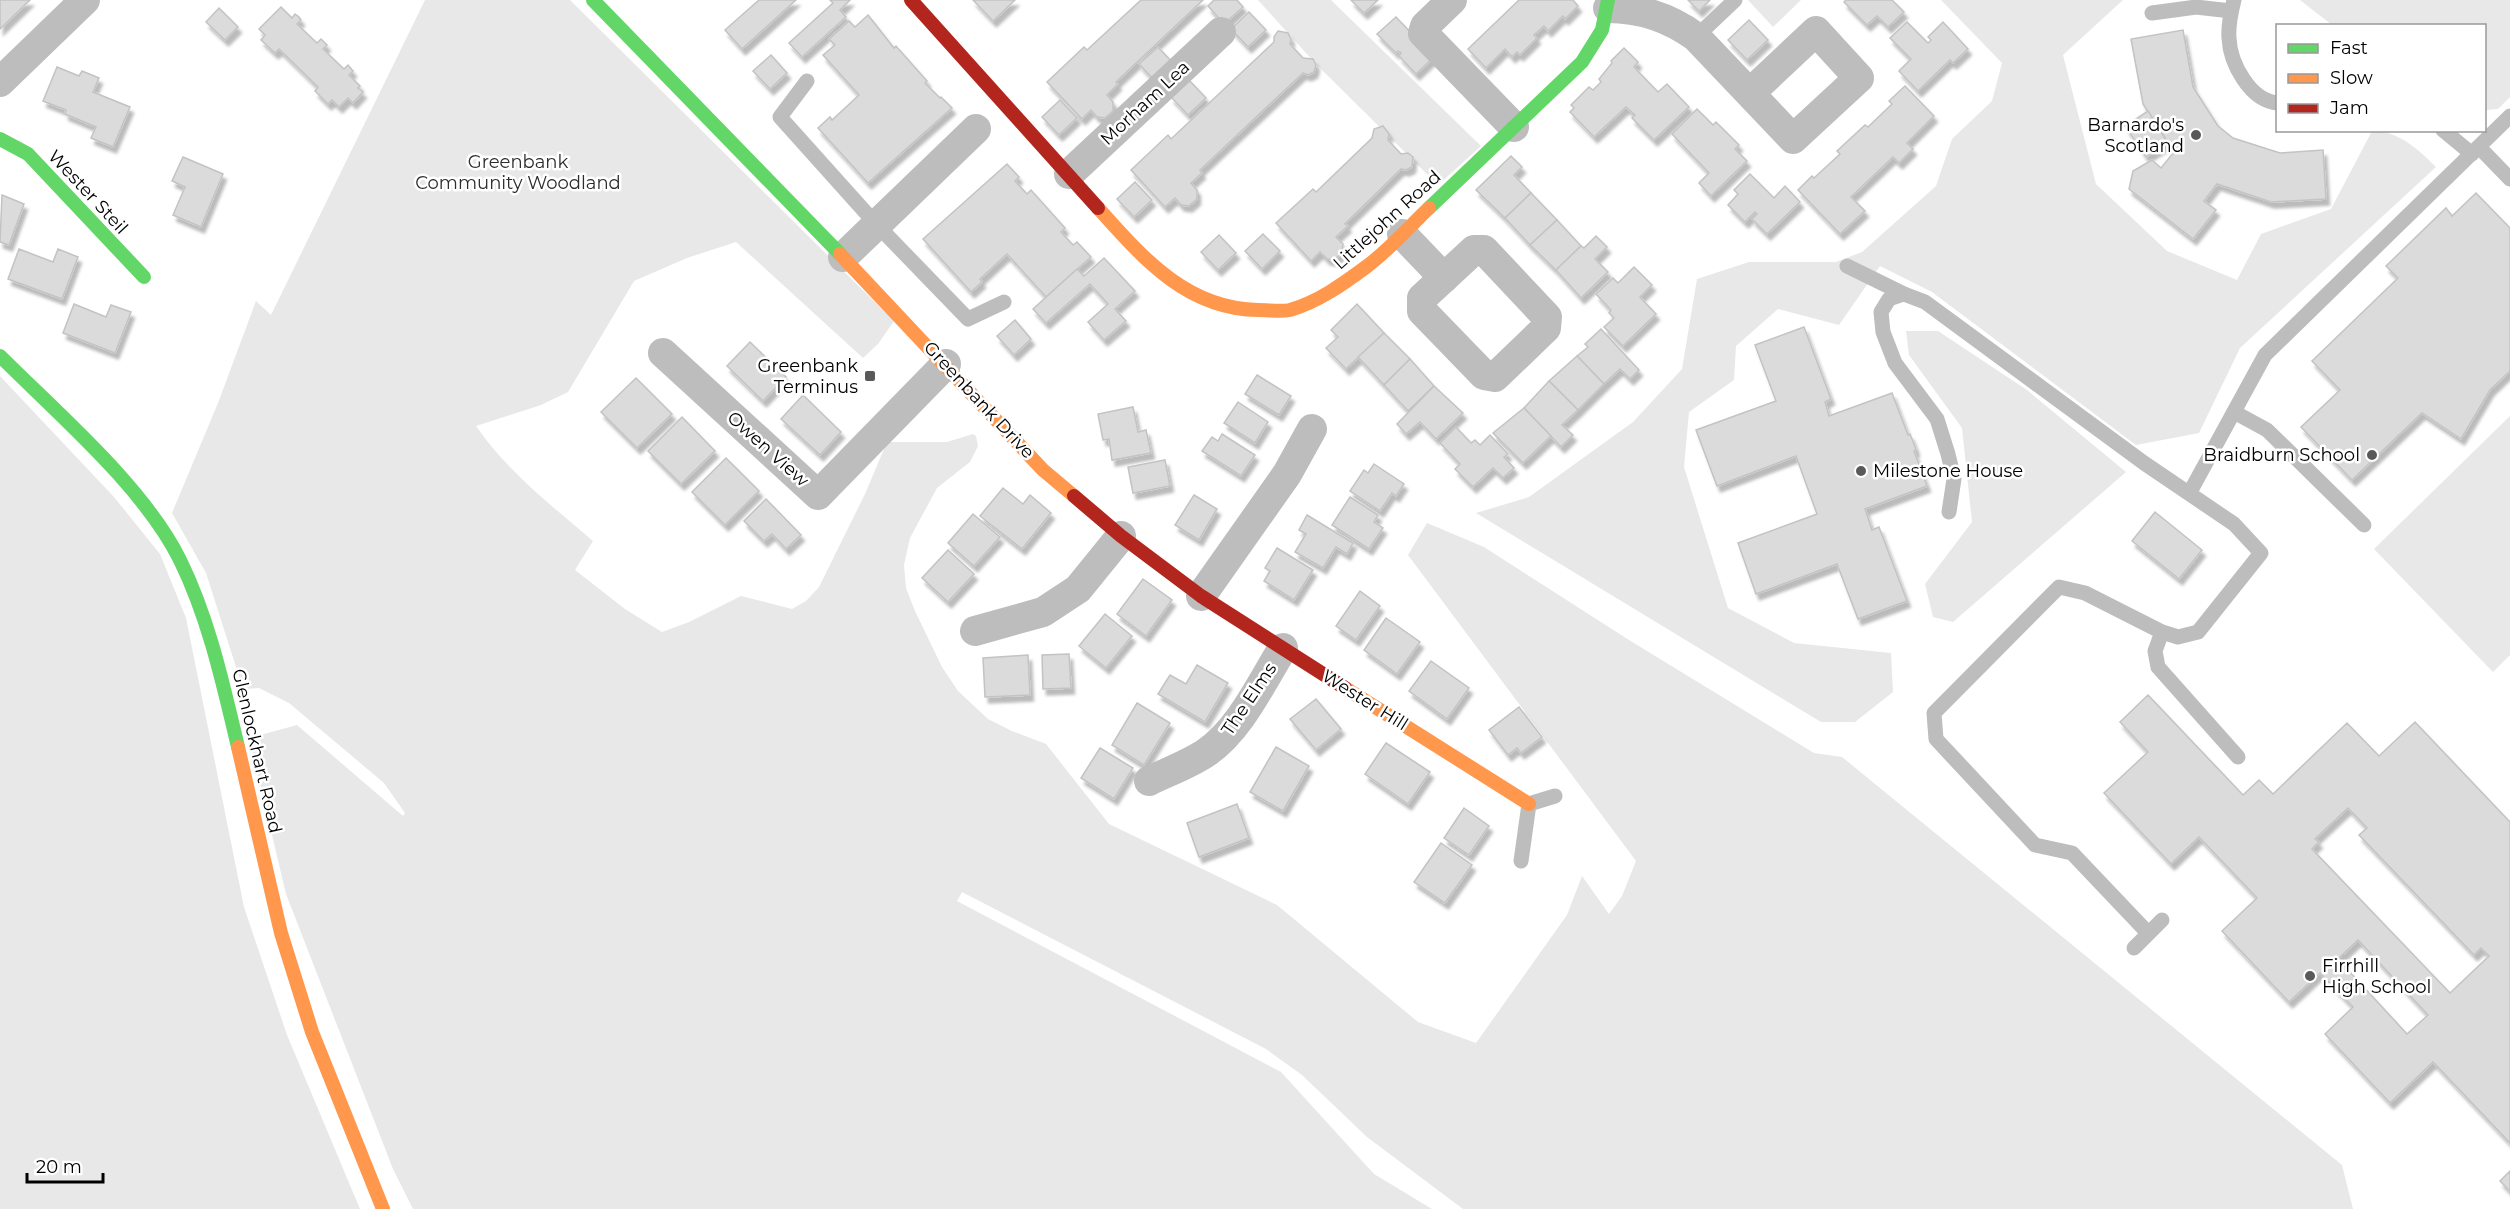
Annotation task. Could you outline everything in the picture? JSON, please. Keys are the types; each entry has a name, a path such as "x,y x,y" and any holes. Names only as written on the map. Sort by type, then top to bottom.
{"street":[{"name":"Greenbank Drive","path":"593,0 843,256 1043,470 1121,536"},
{"name":"Littlejohn Road","path":"911,0 1142,257 1188,291 1220,307 1251,311 1292,310 1332,292 1368,266 1575,70 1595,48 1606,22 1608,4"},
{"path":"1452,0 1425,26 1424,33 1514,127"},
{"path":"0,82 75,3"},
{"path":"1608,4 1678,23 1696,37 1750,93"},
{"name":"Morham Lea","path":"1069,174 1221,32"},
{"path":"843,256 975,129"},
{"name":"Wester Steil","path":"0,139 28,154 144,277"},
{"path":"1402,234 1444,278"},
{"name":"Owen View","path":"663,353 818,495 946,364"},
{"name":"Glenlockhart Road","path":"0,356 111,468 152,516 180,561 202,615 222,678 281,933 298,988 320,1053 383,1209"},
{"path":"1201,596 1287,474 1312,429"},
{"path":"975,631 1043,612 1078,590 1121,536"},
{"name":"Wester Hill","path":"1121,536 1201,596 1529,804"},
{"name":"The Elms","path":"1149,781 1206,753 1222,738 1240,717 1283,648"}],"lane":[{"path":"1696,37 1735,0"},
{"path":"2152,13 2196,7 2233,6 2229,39 2236,68 2251,90 2272,103 2276,103"},
{"path":"807,81 780,117 876,224 968,319 1004,302"},
{"path":"2190,492 2265,355 2510,116"},
{"path":"2446,132 2476,150 2510,179"},
{"path":"1847,266 1925,302 2144,463 2190,492 2234,524 2261,553 2198,632 2178,637 2162,632 2085,592 2059,586 1934,713 1936,739 2035,845 2072,853 2148,933"},
{"path":"1904,294 1889,299 1881,312 1883,332 1895,363 1937,419 1954,479 1948,512"},
{"path":"2234,412 2267,430 2364,525"},
{"path":"2162,632 2155,651 2158,667 2238,757"},
{"path":"1521,861 1529,804 1555,796"},
{"path":"2133,948 2162,920"}],"green space":[{"name":"Greenbank Community Woodland","path":"425,0 570,0 894,321 878,344 863,358 736,242 687,258 634,281 568,392 541,405 476,426 516,473 593,541 575,570 625,609 662,632 689,622 741,596 792,609 806,601 819,587 865,494 887,442 947,442 973,434 976,436 978,446 970,462 937,488 910,538 904,565 906,588 915,611 942,667 958,691 988,719 1046,744 1109,824 1277,905 1418,1022 1476,1043 1567,915 1582,876 1609,914 1622,896 1636,861 1408,555 1427,523 1484,547 1629,640 1814,753 1842,757 2342,1165 2353,1209 1463,1209 1367,1137 1302,1075 1266,1049 962,892 957,901 1281,1072 1374,1174 1432,1209 413,1209 393,1169 286,894 249,738 297,725 403,816 405,813 384,783 289,703 259,688 243,689 206,573 172,513 218,403 256,301 271,315"},
{"path":"1258,0 1331,0 1481,146 1438,185 1315,63"},
{"path":"1748,0 1801,0 1773,27"},
{"path":"1941,0 2123,0 2063,55 2096,184 2167,251 2237,280 2261,234 2331,209 2371,132 2391,134 2407,142 2436,167 2240,348 2199,433 2136,445 1932,292 1880,266 1839,325 1778,309 1736,346 1734,380 1689,412 1684,467 1728,608 1794,643 1891,653 1893,692 1855,722 1821,722 1476,513 1529,497 1633,422 1682,369 1697,279 1749,262 1836,262 1862,252 1936,186 1952,139 1992,101 2002,63"},
{"path":"2300,0 2510,0 2510,97 2498,109 2486,110 2486,24 2331,24"},
{"path":"1906,331 1938,331 2027,390 2126,472 1953,622 1933,617 1925,584 1972,522 1962,428 1909,355"},
{"path":"0,376 114,497 160,554 186,618 244,907 287,1035 360,1209 0,1209"},
{"path":"2510,416 2510,655 2493,672 2374,549"}],"building":[{"path":"0,0 30,0 0,29"},
{"path":"759,0 796,0 742,49 725,30"},
{"path":"830,0 850,0 840,10 846,17 802,57 789,43 833,3"},
{"path":"973,0 1015,0 993,21"},
{"path":"1141,0 1203,0 1116,82 1118,84 1107,95 1113,102 1113,111 1105,118 1097,117 1091,110 1082,119 1047,82 1084,47 1087,50"},
{"path":"1214,0 1237,0 1243,7 1224,24 1208,6"},
{"path":"1351,0 1378,0 1364,13"},
{"path":"1519,0 1573,0 1578,6 1565,19 1563,16 1548,31 1544,26 1534,35 1537,38 1520,55 1517,52 1512,57 1505,49 1486,68 1468,49"},
{"path":"1688,0 1710,0 1699,11"},
{"path":"1846,0 1892,0 1904,12 1888,27 1877,16 1867,25 1844,2"},
{"path":"281,7 292,18 295,14 299,17 301,20 297,24 317,43 321,39 327,45 323,49 344,69 348,65 353,71 349,75 363,92 353,103 348,98 339,107 332,100 328,104 315,91 318,87 279,49 275,53 261,40 265,35 259,29"},
{"path":"219,8 238,27 225,40 206,22"},
{"path":"1249,12 1266,30 1248,47 1231,29"},
{"path":"868,15 894,48 896,46 927,81 925,83 952,108 868,183 818,128 830,117 832,120 859,95 823,55 835,45 829,39 849,21 855,27"},
{"path":"1396,17 1434,57 1416,74 1399,56 1401,53 1398,51 1396,53 1377,34"},
{"path":"1749,20 1768,40 1747,60 1728,40"},
{"path":"1907,22 1928,43 1931,40 1928,37 1943,22 1968,49 1953,63 1950,60 1918,91 1899,71 1911,59 1890,38"},
{"name":"Barnardo's Scotland","path":"2183,30 2193,87 2218,126 2233,138 2280,153 2323,150 2326,199 2271,202 2217,184 2204,201 2216,210 2193,239 2129,189 2133,171 2152,160 2161,168 2174,152 2143,104 2131,39"},
{"path":"1278,31 1288,33 1291,39 1290,44 1303,58 1313,59 1316,65 1314,72 1308,75 1303,73 1200,170 1202,173 1191,183 1197,190 1197,199 1189,206 1181,205 1175,198 1165,207 1131,170 1168,135 1171,139 1274,42"},
{"path":"1158,47 1175,65 1156,82 1139,64"},
{"path":"1624,48 1638,62 1634,67 1658,92 1667,84 1689,107 1654,140 1632,118 1635,115 1626,107 1594,137 1570,112 1574,108 1571,105 1589,87 1593,90 1601,82 1599,79 1612,63 1611,61"},
{"path":"771,55 787,73 770,89 753,71"},
{"path":"57,67 79,76 82,71 99,78 93,92 130,107 113,147 91,138 96,127 65,114 66,110 43,101"},
{"path":"1189,80 1206,98 1188,115 1171,97"},
{"path":"1905,86 1934,116 1907,143 1913,149 1899,163 1893,157 1851,197 1865,211 1840,234 1798,190 1840,154 1837,151 1865,125 1868,127 1892,104 1889,101"},
{"path":"1060,100 1077,118 1059,135 1042,117"},
{"path":"1697,109 1713,125 1716,122 1739,145 1735,149 1747,161 1711,196 1699,183 1709,173 1672,134"},
{"path":"2148,111 2168,143 2146,157 2125,126"},
{"path":"1383,126 1389,134 1388,140 1401,154 1408,153 1413,157 1412,167 1406,170 1401,169 1345,224 1348,226 1336,237 1343,244 1342,253 1334,260 1327,259 1320,252 1311,261 1276,223 1313,189 1316,192 1372,138 1374,129"},
{"path":"1511,156 1522,167 1514,175 1531,193 1505,218 1476,190"},
{"path":"183,157 223,174 201,227 173,215 185,187 172,181"},
{"path":"1007,164 1019,177 1015,181 1027,194 1031,190 1065,228 1061,232 1073,245 1077,242 1091,257 1046,297 1007,254 980,279 982,282 971,292 923,239"},
{"path":"1750,174 1774,198 1785,186 1800,202 1767,234 1752,219 1757,214 1755,212 1745,222 1728,205 1738,194 1734,190"},
{"path":"1135,182 1152,200 1134,217 1117,199"},
{"path":"1531,193 1557,220 1530,245 1505,218"},
{"path":"2476,193 2510,228 2510,371 2490,390 2461,439 2422,413 2352,480 2301,427 2340,390 2312,361 2398,278 2386,266 2446,208 2452,216"},
{"path":"2,195 24,204 9,245 0,242"},
{"path":"1557,220 1581,246 1556,270 1530,245"},
{"path":"1263,234 1280,251 1262,269 1245,251"},
{"path":"1219,235 1236,253 1218,270 1201,252"},
{"path":"1596,236 1607,247 1595,259 1608,272 1581,298 1556,270 1581,246 1584,248"},
{"path":"19,249 53,262 58,249 78,257 62,299 8,279"},
{"path":"1104,258 1135,291 1115,309 1126,321 1104,340 1088,322 1108,304 1090,284 1046,323 1033,309 1077,269 1084,276"},
{"path":"1634,267 1652,285 1640,297 1656,314 1623,346 1604,327 1614,318 1609,313 1611,310 1596,294 1613,278 1618,283"},
{"path":"74,304 106,317 111,305 131,312 115,353 63,333"},
{"path":"1357,304 1384,333 1346,369 1326,348 1338,337 1331,330"},
{"path":"1015,320 1031,339 1014,355 997,336"},
{"name":"Milestone House","path":"1804,327 1831,399 1825,402 1829,416 1892,393 1908,435 1910,434 1914,444 1916,450 1914,451 1927,486 1865,509 1872,530 1879,527 1907,601 1858,619 1837,564 1756,594 1738,543 1817,514 1796,456 1717,486 1696,430 1776,401 1755,345"},
{"path":"1601,329 1639,370 1630,379 1620,369 1604,384 1577,356 1588,347 1585,344"},
{"path":"1384,333 1410,359 1384,385 1358,357"},
{"path":"750,342 786,377 763,401 727,366"},
{"path":"1577,356 1604,384 1578,410 1549,381"},
{"path":"1410,359 1434,386 1408,411 1384,385"},
{"path":"1257,375 1291,396 1279,415 1245,394"},
{"path":"636,378 672,414 637,448 601,412"},
{"path":"1549,381 1578,410 1562,425 1573,435 1561,447 1524,408"},
{"path":"1434,386 1463,413 1436,439 1420,422 1406,434 1397,424"},
{"path":"803,395 841,432 820,455 781,419"},
{"path":"1238,402 1268,422 1255,443 1224,423"},
{"path":"1133,407 1138,432 1146,430 1151,453 1112,460 1109,439 1103,440 1098,414"},
{"path":"1524,408 1551,436 1523,463 1493,433"},
{"path":"682,417 715,451 681,484 648,451"},
{"path":"1456,427 1471,443 1475,440 1480,445 1490,435 1508,454 1504,457 1514,468 1503,478 1493,468 1473,487 1455,469 1460,464 1440,443"},
{"path":"1222,434 1255,455 1241,476 1202,451 1212,437 1218,441"},
{"path":"726,458 759,491 725,525 692,492"},
{"path":"1165,460 1170,486 1133,493 1128,467"},
{"path":"1374,464 1404,484 1396,496 1392,493 1380,511 1350,491 1364,470 1368,473"},
{"path":"1003,488 1023,504 1030,495 1051,513 1022,549 980,516"},
{"path":"1194,495 1217,509 1199,540 1175,525"},
{"path":"1350,497 1378,515 1374,522 1383,528 1369,549 1332,525"},
{"path":"766,499 801,535 786,549 772,534 764,541 744,521"},
{"path":"2155,512 2202,550 2179,579 2132,541"},
{"path":"973,514 1000,537 974,566 948,543"},
{"path":"1307,515 1353,543 1347,554 1336,547 1323,568 1295,552 1306,534 1299,530"},
{"path":"1277,548 1313,570 1294,600 1264,581 1270,571 1265,568"},
{"path":"948,550 974,574 948,602 922,578"},
{"path":"1143,579 1172,600 1146,636 1117,614"},
{"path":"1360,591 1380,606 1356,640 1336,626"},
{"path":"1105,614 1132,636 1106,668 1079,646"},
{"path":"1386,618 1420,642 1397,674 1364,650"},
{"path":"1069,654 1071,688 1043,689 1042,655"},
{"path":"1028,655 1030,695 985,697 983,658"},
{"path":"1431,661 1469,688 1447,719 1409,691"},
{"path":"1197,665 1228,683 1205,722 1158,694 1170,675 1186,684"},
{"path":"2148,695 2243,795 2259,780 2273,794 2347,723 2379,756 2415,722 2510,822 2510,1143 2433,1062 2390,1103 2325,1034 2353,1007 2320,973 2289,1002 2222,931 2257,898 2199,837 2171,864 2104,793 2148,752 2120,722","holes":["2348,808 2367,828 2359,835 2474,955 2481,948 2489,956 2450,993 2312,849 2319,842 2315,839","2358,940 2428,1015 2407,1034 2338,959"]},
{"path":"1316,699 1341,729 1316,750 1290,719"},
{"path":"1137,703 1170,723 1144,765 1112,745"},
{"path":"1519,707 1542,737 1521,753 1517,748 1508,755 1489,730"},
{"path":"1386,743 1430,772 1408,804 1365,774"},
{"path":"1276,747 1309,766 1283,811 1250,792"},
{"path":"1100,748 1133,768 1114,799 1081,778"},
{"path":"1237,804 1249,838 1199,857 1187,823"},
{"path":"1464,808 1489,826 1469,855 1444,838"},
{"path":"1441,843 1472,865 1445,903 1414,882"},
{"path":"2510,1171 2510,1191 2500,1181"}],"traffic: fast":[{"path":"593,0 840,254"},
{"path":"1429,208 1582,62 1602,30 1608,0"},
{"path":"0,139 28,154 144,277"},
{"path":"0,356 98,452 145,505 164,533 180,560 199,605 214,652 238,747"}],"traffic: slow":[{"path":"1098,208 1149,262 1187,290 1209,301 1232,307 1278,311 1290,310 1310,302 1348,280 1383,253 1429,208"},
{"path":"840,254 1043,470 1074,496"},
{"path":"1345,688 1529,804"},
{"path":"238,747 281,933 312,1032 383,1209"}],"traffic: jam":[{"path":"911,0 1098,208"},
{"path":"1074,496 1121,536 1201,596 1345,688"}],"place":[{"name":"Barnardo's Scotland","path":"2196,135"},
{"name":"Greenbank Terminus","path":"870,376"},
{"name":"Braidburn School","path":"2372,455"},
{"name":"Milestone House","path":"1861,471"},
{"name":"Firrhill High School","path":"2310,976"}]}
